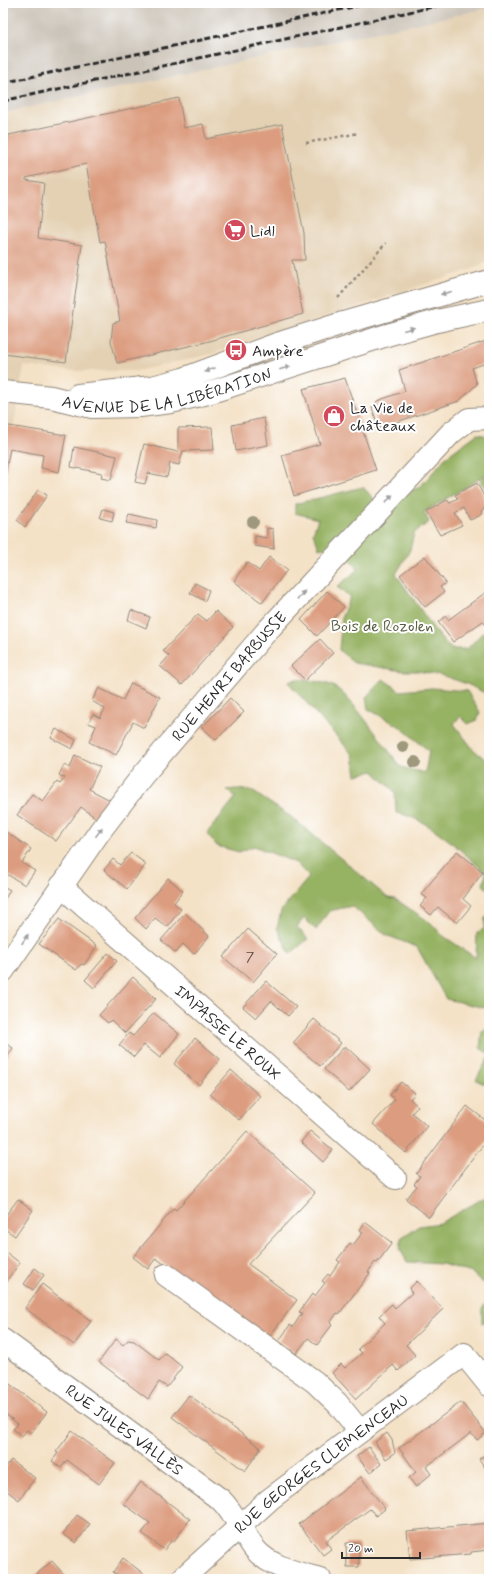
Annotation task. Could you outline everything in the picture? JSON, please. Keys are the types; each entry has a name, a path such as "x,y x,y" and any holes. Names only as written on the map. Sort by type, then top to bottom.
{"street":[{"name":"AVENUE DE LA LIBÉRATION","path":"51,398 144,388 183,379 326,328 489,281"},
{"name":"AVENUE DE LA LIBÉRATION","path":"3,392 51,398 106,408 171,402 208,393 333,352 436,321 489,310"},
{"path":"326,328 333,352"},
{"name":"RUE HENRI BARBUSSE","path":"3,971 100,831 143,776 266,632 451,433 469,419 489,418"},
{"name":"IMPASSE LE ROUX","path":"61,886 395,1178"},
{"path":"166,1275 320,1387 337,1403 360,1431"},
{"name":"RUE JULES VALLÈS","path":"3,1340 213,1494 228,1507 261,1556 277,1564 320,1579"},
{"name":"RUE GEORGES CLEMENCEAU","path":"182,1579 270,1499 464,1354 489,1385"}],"path":[{"path":"306,143 359,133"},
{"path":"335,302 386,243"}],"shaded area":[{"path":"3,3 489,3 489,8 3,113"},
{"path":"489,8 489,259 481,266 212,354 136,371 70,371 24,366 3,488 3,113"}],"green space":[{"name":"Bois de Rozolen","path":"477,434 489,436 489,473 424,512 429,522 414,533 410,550 396,574 434,629 451,649 467,649 489,626 489,695 467,684 441,675 418,671 403,671 354,663 339,650 342,616 350,597 337,587 358,569 342,553 319,548 313,533 318,519 295,513 295,504 363,487 379,505 420,487 447,456"},
{"path":"489,474 489,493 480,481"},
{"name":"Bois de Rozolen","path":"297,679 324,683 339,690 358,710 401,767 425,773 429,751 399,726 368,709 366,697 383,679 400,691 432,688 467,691 480,712 477,720 468,724 460,716 454,724 473,749 486,760 489,757 489,890 483,885 486,873 455,846 432,828 420,821 396,813 395,792 373,771 356,775 353,755 288,682"},
{"path":"236,789 252,791 294,819 388,898 395,899 431,923 442,935 476,958 477,933 484,929 485,918 489,916 489,1011 485,1008 446,999 417,947 386,935 352,906 329,911 316,930 304,918 297,927 308,939 290,954 277,928 281,911 309,877 296,863 254,846 239,852 217,846 207,833 236,797 227,790"},
{"path":"489,1028 489,1054 480,1048 482,1031"},
{"path":"489,1056 489,1086 476,1080"},
{"path":"489,1195 489,1288 472,1273 442,1264 407,1262 400,1249 402,1237 419,1226 440,1223"},
{"path":"489,1299 489,1320 482,1323 482,1308"}],"building":[{"path":"179,98 184,128 203,124 206,139 282,124 304,233 305,260 292,260 303,314 206,342 117,363 111,341 113,323 120,321 105,241 100,242 86,164 26,178 26,180 44,183 38,238 82,245 66,362 3,354 3,167 9,135"},
{"path":"489,340 489,362 472,368 477,384 459,401 379,428 372,408 377,401 405,391 399,370"},
{"name":"La Vie de châteaux","path":"345,378 376,470 294,496 282,455 320,444 303,389"},
{"path":"264,418 268,445 236,451 232,425"},
{"path":"3,425 66,435 59,472 41,468 43,455 10,449 3,484"},
{"path":"212,427 214,450 183,451 179,465 170,463 167,477 148,473 145,484 135,482 144,444 178,452 178,428"},
{"path":"74,447 117,456 111,480 101,478 102,473 71,467"},
{"path":"477,483 489,506 481,511 482,513 479,516 470,520 464,508 455,513 462,525 440,535 426,512 447,500 450,503 458,499 455,495"},
{"path":"38,490 47,495 25,527 17,520"},
{"path":"103,509 114,512 112,521 100,518"},
{"path":"129,514 157,520 156,528 126,523"},
{"path":"267,528 273,529 274,549 255,546 255,536 267,538"},
{"path":"425,556 446,583 440,587 444,592 425,607 400,575"},
{"path":"269,557 287,570 262,603 234,581 247,562 259,571"},
{"path":"195,583 209,590 205,601 190,593"},
{"path":"489,590 489,621 485,624 483,621 453,642 438,622 446,616 448,620"},
{"path":"327,591 344,607 317,636 301,620"},
{"path":"131,610 150,617 146,628 128,620"},
{"path":"216,611 233,627 182,685 160,666 169,656 163,651 198,614 207,621"},
{"path":"320,639 333,653 305,680 291,666"},
{"path":"131,683 160,697 144,728 133,722 116,755 89,742 96,726 88,723 93,714 100,718 105,709 92,701 99,688 123,700"},
{"path":"230,698 244,712 216,740 202,727"},
{"path":"56,729 76,740 72,749 51,738"},
{"path":"75,755 100,767 89,789 110,800 96,818 81,807 56,841 17,815 32,794 43,801 57,782 60,784 65,778 59,775 64,765 70,768"},
{"path":"6,832 31,849 22,863 35,871 25,885 3,872 3,837"},
{"path":"457,851 483,872 463,899 471,906 457,923 438,907 431,915 420,906 427,898 421,894"},
{"path":"131,853 146,864 127,889 104,870 113,859 120,865"},
{"path":"168,878 183,891 174,903 181,909 167,927 155,918 146,929 135,918"},
{"path":"3,886 10,890 3,902"},
{"path":"185,913 209,936 194,954 183,944 176,953 161,940"},
{"path":"59,919 97,946 84,965 81,964 76,970 39,944"},
{"path":"248,929 277,954 253,982 223,957"},
{"path":"108,953 117,961 94,988 85,980"},
{"path":"133,977 156,999 125,1033 111,1020 108,1023 99,1015"},
{"path":"266,981 296,1007 288,1016 271,1001 256,1018 243,1007"},
{"path":"154,1013 179,1034 160,1058 144,1045 134,1057 119,1045 129,1033 133,1036"},
{"path":"314,1019 341,1043 320,1066 293,1043"},
{"path":"195,1038 220,1059 199,1085 174,1064"},
{"path":"3,1041 13,1048 3,1063"},
{"path":"345,1046 370,1069 349,1092 324,1069"},
{"path":"231,1070 260,1096 239,1120 210,1094"},
{"path":"401,1082 415,1093 410,1099 418,1106 412,1113 427,1126 406,1153 373,1124 395,1099 390,1095"},
{"path":"467,1106 489,1123 489,1137 429,1217 406,1199 417,1186 414,1184 420,1176 416,1174"},
{"path":"247,1131 315,1193 248,1264 297,1300 266,1341 156,1258 148,1269 133,1257 174,1208 176,1210"},
{"path":"310,1131 333,1150 323,1162 301,1142"},
{"path":"18,1199 33,1210 15,1236 3,1228 3,1219"},
{"path":"365,1222 392,1243 377,1263 375,1262 368,1272 370,1273 339,1314 337,1313 330,1323 332,1325 317,1345 308,1338 296,1354 279,1341 290,1325 293,1327 302,1313 299,1312 312,1294 315,1296 325,1283 322,1281 328,1274 330,1276 340,1262 337,1260 350,1243 353,1245 363,1232 360,1230"},
{"path":"3,1250 20,1263 3,1285"},
{"path":"35,1268 44,1275 33,1290 24,1284"},
{"path":"417,1281 443,1309 406,1345 415,1355 398,1371 393,1365 356,1399 332,1373 341,1364 345,1368 362,1353 358,1349 385,1323 379,1316 392,1304 395,1308 412,1293 409,1289"},
{"path":"42,1284 91,1321 74,1345 25,1308"},
{"path":"116,1339 123,1345 128,1340 134,1341 159,1360 165,1353 182,1367 167,1387 159,1382 148,1399 99,1362"},
{"path":"3,1379 47,1412 31,1433 27,1430 22,1436 13,1429 18,1424 3,1412"},
{"path":"189,1395 261,1448 245,1471 172,1417"},
{"path":"461,1402 486,1433 477,1440 471,1433 426,1467 431,1474 416,1487 409,1478 416,1472 399,1448"},
{"path":"72,1431 115,1463 99,1484 67,1460 61,1468 52,1461 58,1453 56,1452"},
{"path":"387,1433 392,1440 395,1453 386,1459 375,1442"},
{"path":"369,1447 381,1464 370,1473 357,1456"},
{"path":"489,1452 489,1471 488,1472 479,1459"},
{"path":"11,1460 35,1478 19,1500 3,1488 3,1471"},
{"path":"361,1477 385,1509 376,1516 370,1509 326,1541 331,1549 323,1555 299,1524"},
{"path":"141,1482 190,1519 174,1541 172,1540 164,1550 142,1533 150,1523 124,1504"},
{"path":"77,1515 90,1524 76,1543 63,1534"},
{"path":"489,1523 489,1550 471,1552 471,1554 410,1559 407,1531"},
{"path":"346,1543 359,1543 359,1567 347,1567"},
{"path":"123,1558 148,1577 146,1579 123,1579 113,1572"},
{"path":"52,1561 68,1579 31,1579"}],"railway":[{"path":"3,83 371,3"},
{"path":"3,101 450,3"}],"place":[{"name":"Lidl","path":"235,230"},
{"name":"Ampère","path":"236,350"},
{"name":"La Vie de châteaux","path":"334,416"}]}
